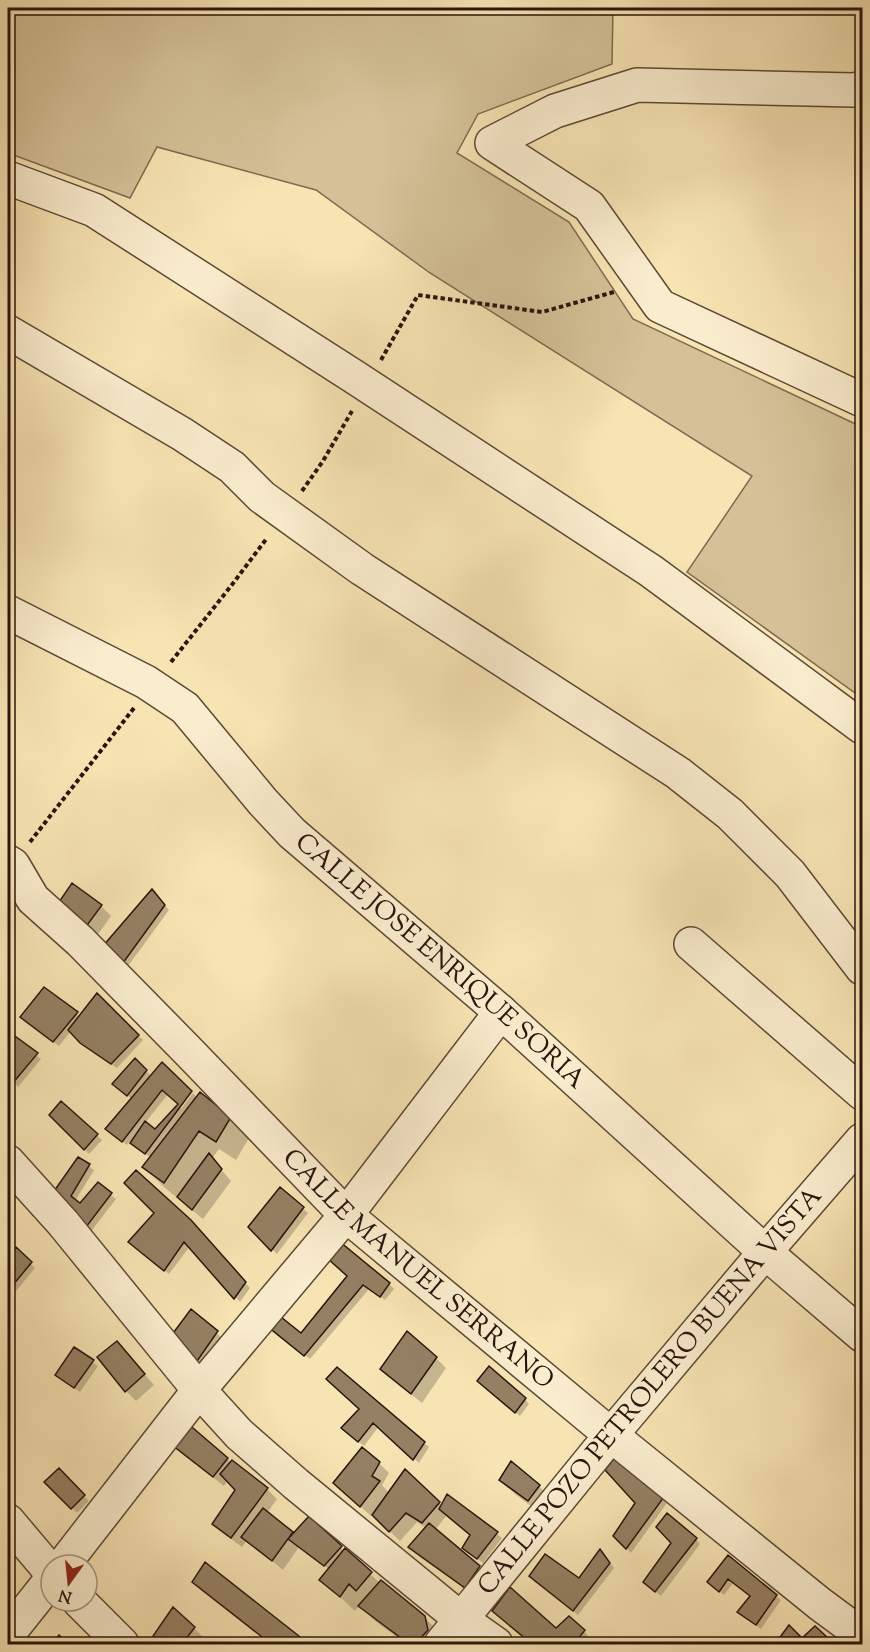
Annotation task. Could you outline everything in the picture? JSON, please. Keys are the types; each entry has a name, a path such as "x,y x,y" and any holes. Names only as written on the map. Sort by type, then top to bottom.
{"street":[{"path":"858,89 637,85 555,111 492,142 588,206 660,306 862,400"},
{"path":"8,178 94,210 367,385 651,571 862,728"},
{"path":"8,332 182,434 232,467 262,498 362,569 678,773 730,814 790,874 862,968"},
{"name":"CALLE JOSE ENRIQUE SORIA","path":"8,612 152,686 185,708 263,802 292,833 501,1012 765,1252 862,1335"},
{"name":"CALLE MANUEL SERRANO","path":"10,863 33,899 88,949 346,1215 611,1435 820,1604 862,1635"},
{"path":"691,944 862,1093"},
{"path":"72,1553 199,1390 346,1215 501,1012"},
{"name":"CALLE POZO PETROLERO BUENA VISTA","path":"441,1644 611,1435 862,1140"},
{"path":"8,1162 63,1223 199,1390 239,1434 296,1484 462,1620 496,1644"},
{"path":"8,1521 39,1558"},
{"path":"8,1634 39,1595"},
{"path":"91,1613 122,1644"}],"path":[{"path":"10,863 231,586 285,514 323,461 418,296 542,312 644,284"}],"shaded area":[{"path":"8,8 613,8 612,64 478,114 457,153 569,222 633,319 862,427 862,698 687,572 752,476 430,273 316,190 157,147 130,198 8,153"}],"building":[{"path":"72,883 102,905 85,928 57,905"},
{"path":"152,889 165,905 123,963 103,946"},
{"path":"44,987 78,1012 53,1042 20,1017"},
{"path":"97,993 139,1035 111,1064 80,1043 68,1030"},
{"path":"8,1031 38,1053 12,1084 8,1078"},
{"path":"135,1058 147,1070 127,1096 112,1084"},
{"path":"162,1062 192,1091 145,1154 130,1143 145,1121 155,1129 178,1104 162,1090 122,1142 105,1129"},
{"path":"200,1092 231,1117 216,1142 199,1131 164,1183 142,1167"},
{"path":"61,1101 98,1134 84,1150 49,1115"},
{"path":"209,1153 222,1169 192,1210 177,1197"},
{"path":"78,1157 90,1164 71,1196 80,1203 98,1182 112,1193 80,1235 45,1204"},
{"path":"136,1170 191,1220 246,1282 234,1299 184,1242 164,1271 128,1242 154,1213 124,1183"},
{"path":"280,1187 304,1207 271,1251 248,1227"},
{"path":"339,1241 390,1283 380,1297 363,1285 304,1356 267,1326 276,1313 301,1333 347,1276 327,1258"},
{"path":"16,1247 32,1262 8,1291 8,1257"},
{"path":"191,1309 218,1331 195,1364 171,1336"},
{"path":"407,1331 437,1357 411,1394 380,1369"},
{"path":"117,1341 145,1374 125,1392 97,1357"},
{"path":"74,1347 94,1360 74,1388 55,1375"},
{"path":"489,1366 526,1398 515,1413 477,1381"},
{"path":"337,1367 425,1442 413,1460 373,1423 358,1442 341,1428 359,1409 326,1379"},
{"path":"186,1422 228,1458 213,1477 172,1445"},
{"path":"362,1447 380,1462 372,1476 380,1481 360,1507 333,1483"},
{"path":"615,1457 664,1497 626,1549 613,1536 635,1503 605,1470"},
{"path":"232,1460 268,1488 231,1538 212,1524 235,1490 220,1474"},
{"path":"511,1461 540,1485 528,1501 499,1480"},
{"path":"59,1468 85,1495 71,1509 44,1482"},
{"path":"405,1469 440,1502 422,1523 406,1513 389,1532 372,1515"},
{"path":"447,1494 498,1532 477,1559 462,1548 470,1535 439,1509"},
{"path":"263,1508 293,1532 272,1561 241,1537"},
{"path":"667,1513 697,1538 655,1592 643,1582 671,1543 656,1527"},
{"path":"309,1516 342,1546 324,1566 288,1539"},
{"path":"429,1523 480,1566 465,1588 408,1547"},
{"path":"345,1548 372,1572 356,1591 349,1584 340,1597 319,1580"},
{"path":"600,1549 610,1563 573,1611 529,1576 545,1554 579,1578"},
{"path":"728,1555 777,1595 756,1625 737,1612 750,1596 728,1579 719,1592 707,1582"},
{"path":"205,1562 309,1644 271,1644 192,1582"},
{"path":"381,1580 425,1616 428,1630 415,1644 409,1644 358,1606"},
{"path":"510,1587 556,1628 569,1616 585,1630 574,1644 532,1644 492,1611"},
{"path":"173,1607 195,1627 182,1644 163,1644 153,1636"},
{"path":"789,1625 802,1638 815,1626 827,1637 822,1644 775,1644"},
{"path":"59,1635 68,1644 51,1644"}]}
